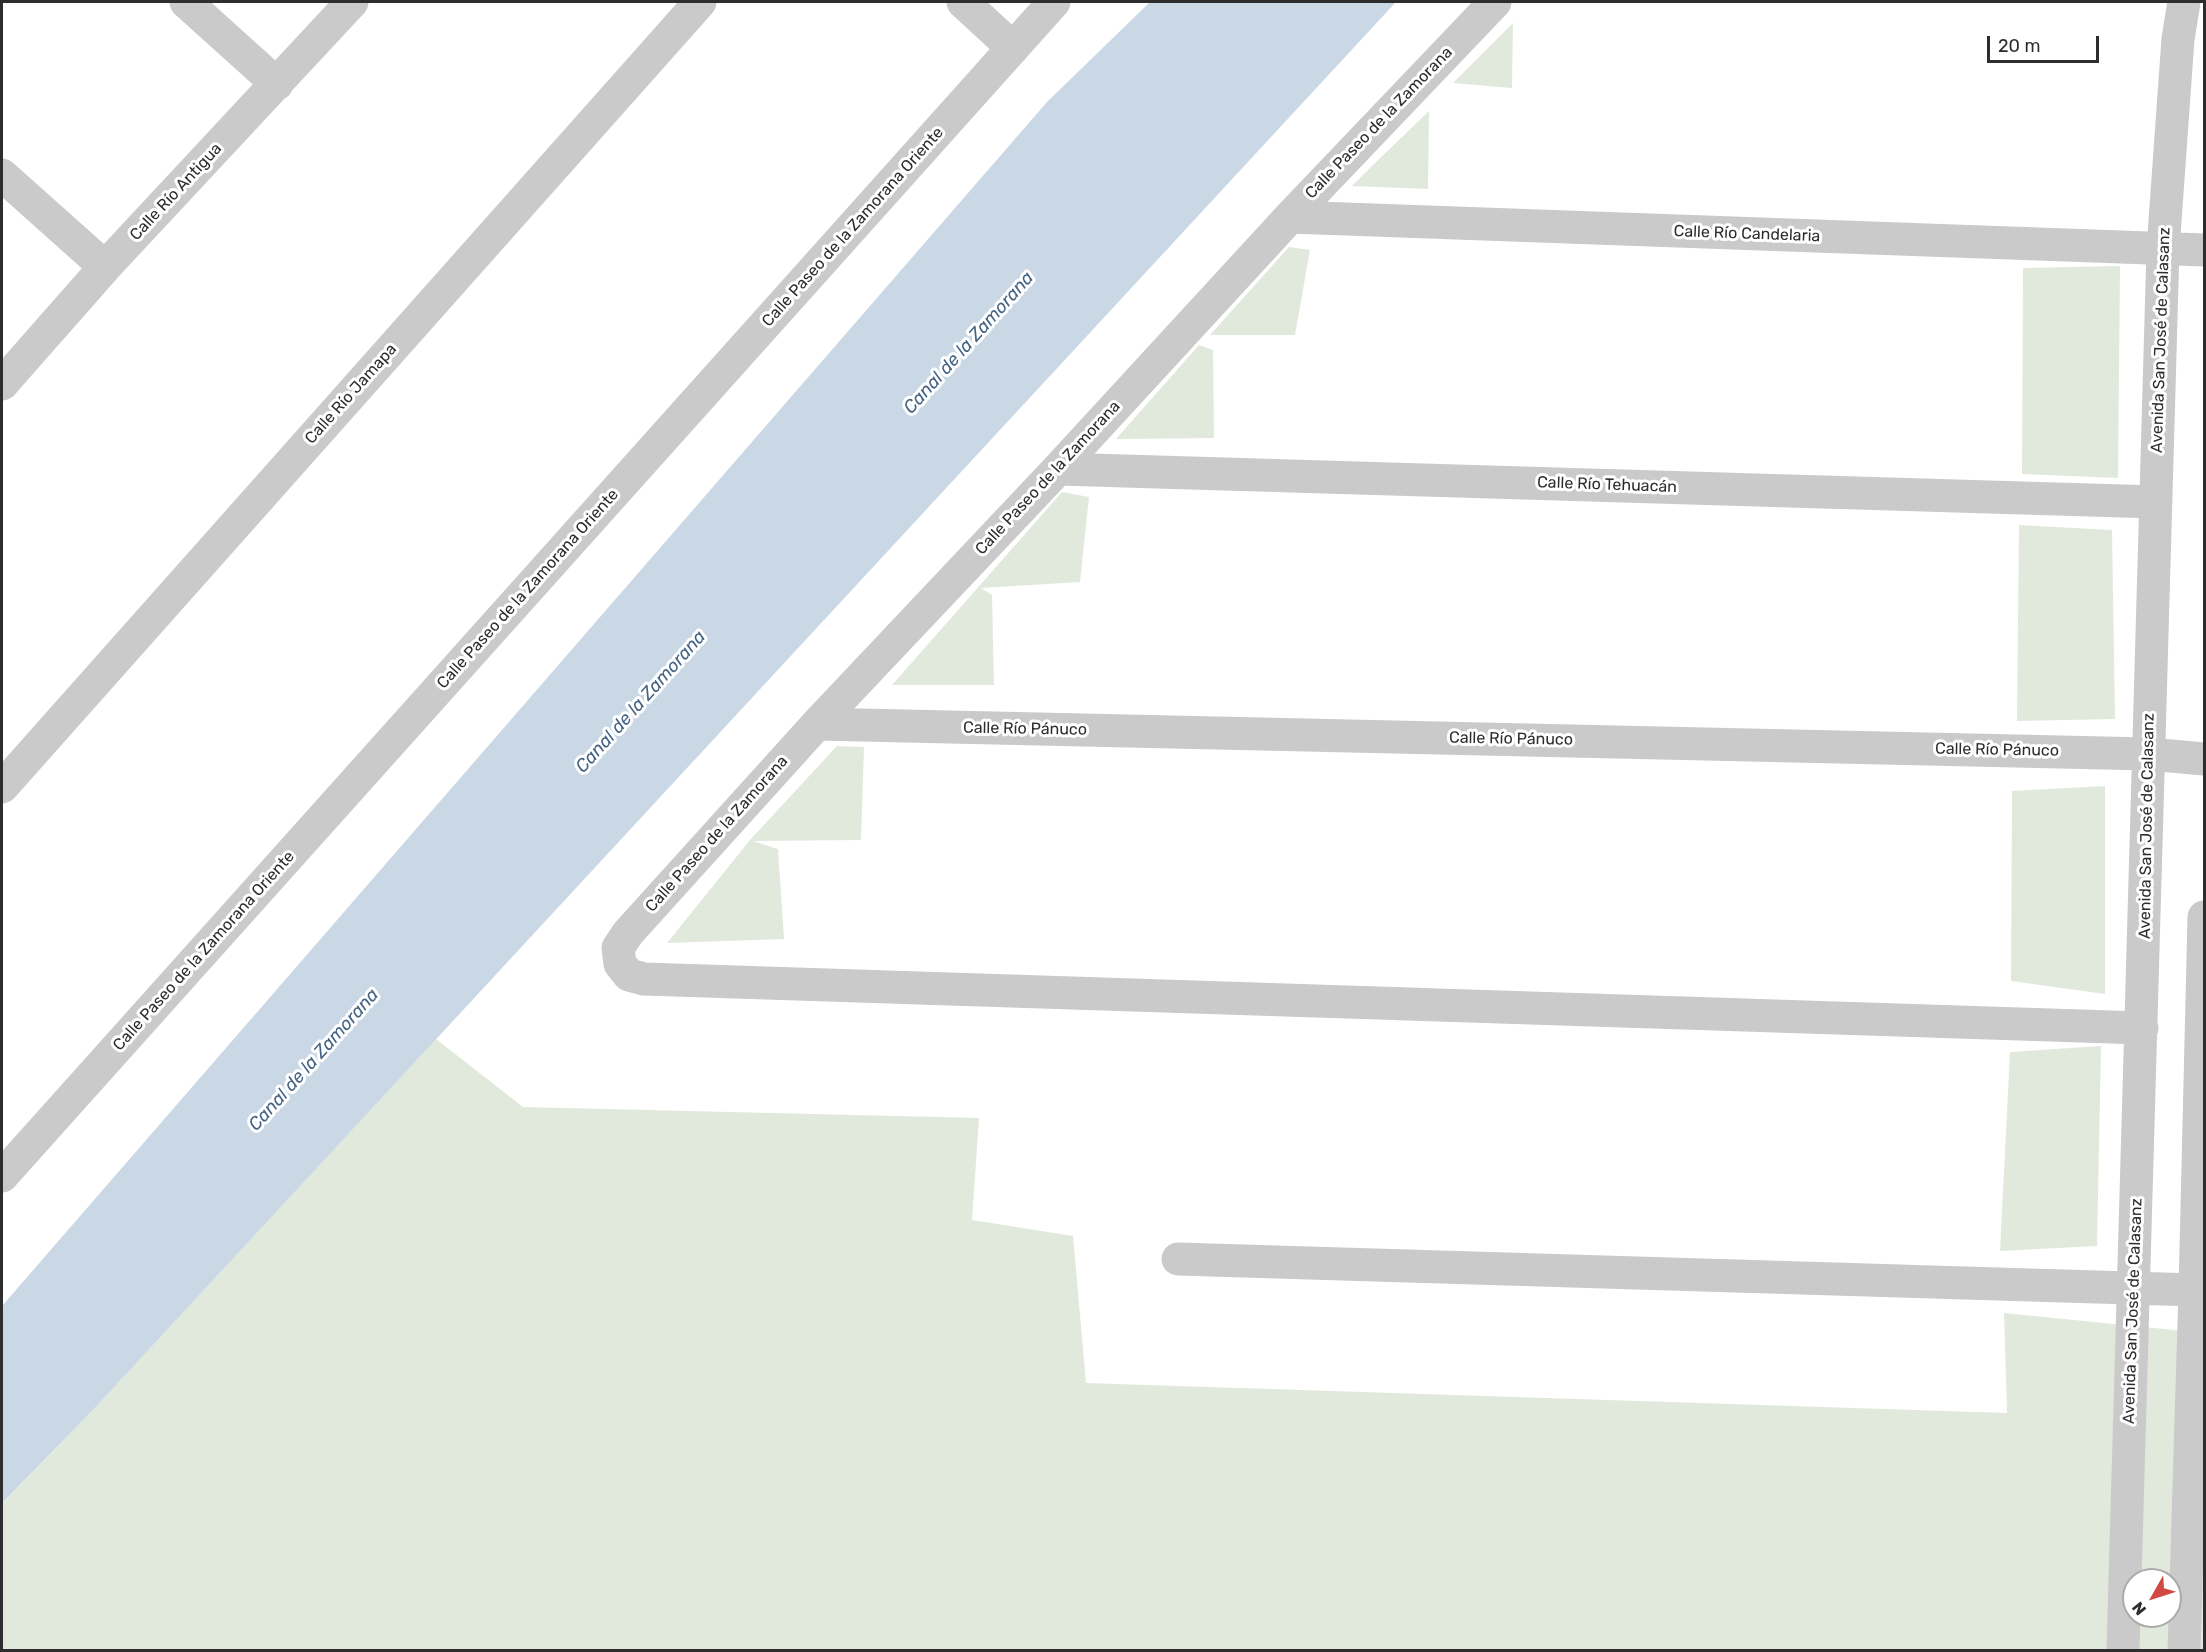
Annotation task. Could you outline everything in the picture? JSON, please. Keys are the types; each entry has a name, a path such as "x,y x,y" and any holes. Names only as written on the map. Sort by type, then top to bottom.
{"street":[{"path":"186,2 277,84"},
{"name":"Calle Río Antigua","path":"2,384 105,267 352,2"},
{"name":"Calle Río Jamapa","path":"2,788 700,2"},
{"path":"963,2 1013,48"},
{"name":"Calle Paseo de la Zamorana Oriente","path":"2,1176 1054,2"},
{"name":"Calle Paseo de la Zamorana","path":"1495,2 1290,217 1059,469 817,724 628,933 618,948 620,964 629,975 644,979 2142,1028"},
{"name":"Avenida San José de Calasanz","path":"2123,1650 2163,249 2178,39 2184,2"},
{"path":"2,176 105,267"},
{"name":"Calle Río Candelaria","path":"1290,217 2205,250"},
{"name":"Calle Río Tehuacán","path":"1059,469 2156,502"},
{"name":"Calle Río Pánuco","path":"817,724 2149,754 2205,759"},
{"path":"2184,1650 2205,917"},
{"path":"1178,1259 2195,1290"}],"shaded area":[{"path":"1513,23 1512,88 1453,83"},
{"path":"1429,111 1428,189 1352,186 1375,163"},
{"path":"1289,247 1310,250 1295,335 1210,335"},
{"path":"2120,266 2118,478 2022,474 2023,268"},
{"path":"1199,345 1213,350 1214,438 1116,439"},
{"path":"1062,492 1089,497 1080,582 981,588 992,595 994,685 892,685"},
{"path":"2019,525 2112,530 2115,719 2017,721"},
{"path":"837,746 864,747 861,840 753,841 778,849 784,939 667,943 750,840"},
{"path":"2105,786 2105,994 2011,981 2012,791"},
{"path":"436,1039 523,1107 979,1118 972,1220 1073,1236 1086,1383 2007,1413 2004,1313 2204,1333 2204,1650 2,1650 2,1503 92,1411"},
{"path":"2101,1046 2097,1246 2000,1251 2010,1052"}],"water":[{"name":"Canal de la Zamorana","path":"1150,2 1396,2 92,1411 2,1503 2,1306 1047,102"}]}
